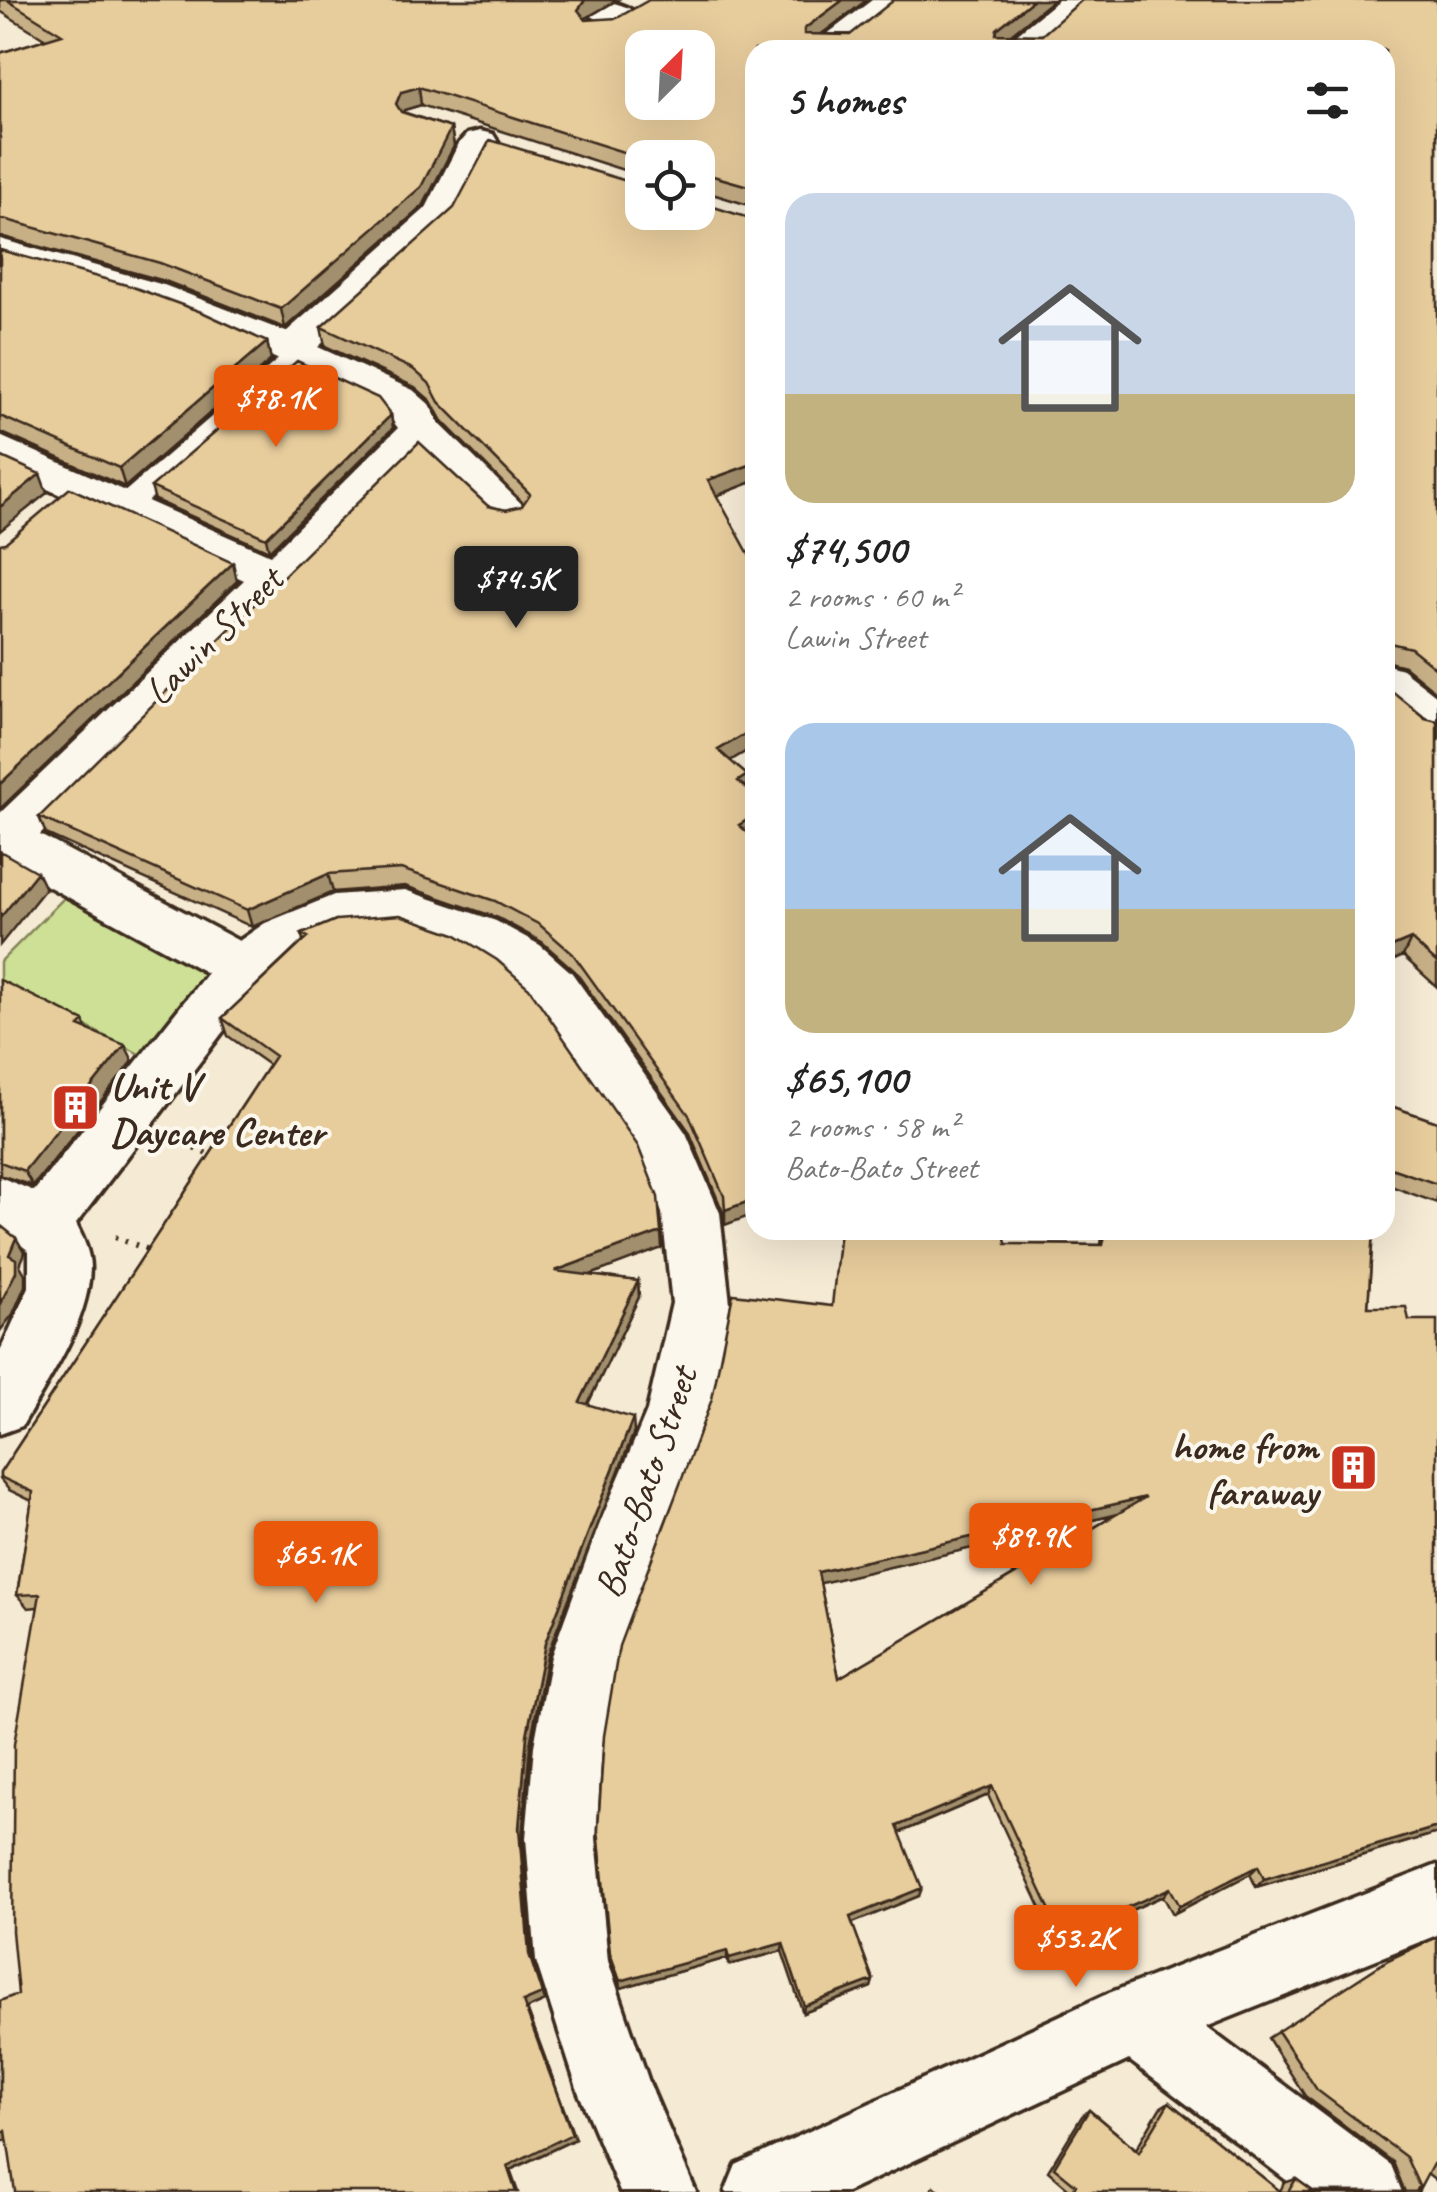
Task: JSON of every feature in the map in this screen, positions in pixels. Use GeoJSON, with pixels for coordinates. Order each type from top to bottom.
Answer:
{"type":"FeatureCollection","features":[{"type":"Feature","properties":{"kind":"street"},"geometry":{"type":"LineString","coordinates":[[838,40],[894,0]]}},
{"type":"Feature","properties":{"kind":"street"},"geometry":{"type":"LineString","coordinates":[[1028,40],[1079,0]]}},
{"type":"Feature","properties":{"kind":"street"},"geometry":{"type":"LineString","coordinates":[[296,352],[440,216],[454,198],[460,166],[482,142]]}},
{"type":"Feature","properties":{"kind":"street"},"geometry":{"type":"LineString","coordinates":[[0,251],[178,302],[398,400],[414,413],[420,429],[507,511]]}},
{"type":"Feature","properties":{"kind":"street","name":"Lawin Street"},"geometry":{"type":"LineString","coordinates":[[2,838],[398,457],[420,429]]}},
{"type":"Feature","properties":{"kind":"street"},"geometry":{"type":"LineString","coordinates":[[0,450],[65,497],[124,507],[273,575]]}},
{"type":"Feature","properties":{"kind":"street"},"geometry":{"type":"LineString","coordinates":[[2,838],[242,968]]}},
{"type":"Feature","properties":{"kind":"street","name":"Bato-Bato Street"},"geometry":{"type":"LineString","coordinates":[[20,1213],[124,1117],[242,968],[283,937],[334,915],[405,910],[478,935],[521,960],[552,988],[666,1150],[691,1213],[700,1303],[696,1330],[678,1411],[631,1525],[584,1656],[568,1746],[562,1838],[572,1961],[615,2091],[658,2192]]}},
{"type":"Feature","properties":{"kind":"street"},"geometry":{"type":"LineString","coordinates":[[0,1406],[44,1330],[58,1287],[59,1250],[20,1213]]}},
{"type":"Feature","properties":{"kind":"street"},"geometry":{"type":"LineString","coordinates":[[763,2192],[1136,2019],[1437,1900]]}},
{"type":"Feature","properties":{"kind":"street"},"geometry":{"type":"LineString","coordinates":[[1136,2019],[1364,2192]]}},
{"type":"Feature","properties":{"kind":"lane"},"geometry":{"type":"LineString","coordinates":[[124,507],[296,352]]}},
{"type":"Feature","properties":{"kind":"path"},"geometry":{"type":"LineString","coordinates":[[124,1117],[226,1162]]}},
{"type":"Feature","properties":{"kind":"path"},"geometry":{"type":"LineString","coordinates":[[20,1213],[79,1223],[164,1256]]}},
{"type":"Feature","properties":{"kind":"green space"},"geometry":{"type":"Polygon","coordinates":[[[77,885],[240,965],[153,1061],[0,982],[0,962],[77,885]]]}},
{"type":"Feature","properties":{"kind":"building"},"geometry":{"type":"Polygon","coordinates":[[[7,0],[585,0],[578,10],[586,20],[617,18],[649,0],[843,0],[804,29],[804,34],[850,35],[894,0],[1033,0],[997,29],[996,34],[1042,35],[1082,0],[1437,0],[1437,669],[1411,648],[1395,644],[1395,40],[745,40],[745,185],[715,177],[715,140],[625,140],[625,153],[419,87],[401,92],[396,104],[401,112],[451,128],[421,187],[281,309],[160,263],[0,218],[0,53],[62,34],[7,0]]]}},
{"type":"Feature","properties":{"kind":"building"},"geometry":{"type":"Polygon","coordinates":[[[490,140],[625,180],[625,230],[715,230],[715,207],[745,217],[745,467],[708,480],[745,547],[745,734],[718,750],[745,773],[738,781],[745,787],[745,821],[739,825],[745,830],[745,1203],[725,1210],[724,1196],[689,1115],[573,954],[540,925],[495,901],[401,869],[328,874],[247,910],[39,817],[419,442],[488,506],[506,510],[522,506],[530,494],[439,402],[429,383],[413,369],[321,327],[454,208],[490,140]]]}},
{"type":"Feature","properties":{"kind":"building"},"geometry":{"type":"Polygon","coordinates":[[[0,250],[130,286],[204,313],[267,342],[119,468],[0,416],[0,250]]]}},
{"type":"Feature","properties":{"kind":"building"},"geometry":{"type":"Polygon","coordinates":[[[297,361],[378,398],[391,415],[266,538],[151,487],[297,361]]]}},
{"type":"Feature","properties":{"kind":"building"},"geometry":{"type":"Polygon","coordinates":[[[0,456],[40,474],[0,507],[0,456]]]}},
{"type":"Feature","properties":{"kind":"building"},"geometry":{"type":"Polygon","coordinates":[[[70,488],[233,563],[0,784],[0,544],[70,488]]]}},
{"type":"Feature","properties":{"kind":"building"},"geometry":{"type":"Polygon","coordinates":[[[1395,694],[1425,718],[1437,721],[1437,963],[1411,939],[1395,946],[1395,694]]]}},
{"type":"Feature","properties":{"kind":"building"},"geometry":{"type":"Polygon","coordinates":[[[0,851],[37,872],[0,918],[0,851]]]}},
{"type":"Feature","properties":{"kind":"building"},"geometry":{"type":"Polygon","coordinates":[[[400,915],[455,934],[497,960],[529,988],[638,1146],[658,1197],[661,1232],[555,1271],[638,1281],[580,1402],[633,1418],[545,1643],[527,1735],[519,1828],[529,1954],[542,1994],[523,2002],[572,2134],[507,2166],[516,2192],[15,2192],[6,2131],[0,2133],[0,2001],[18,1994],[12,1931],[14,1744],[40,1594],[17,1595],[33,1492],[0,1477],[0,1473],[275,1056],[222,1018],[308,937],[302,934],[336,920],[400,915]]]}},
{"type":"Feature","properties":{"kind":"building"},"geometry":{"type":"Polygon","coordinates":[[[0,980],[84,1021],[79,1026],[125,1045],[24,1171],[0,1162],[0,980]]]}},
{"type":"Feature","properties":{"kind":"building"},"geometry":{"type":"Polygon","coordinates":[[[1395,1107],[1437,1122],[1437,1184],[1395,1169],[1395,1107]]]}},
{"type":"Feature","properties":{"kind":"building"},"geometry":{"type":"Polygon","coordinates":[[[0,1225],[16,1238],[9,1255],[16,1259],[16,1272],[0,1304],[0,1225]]]}},
{"type":"Feature","properties":{"kind":"building"},"geometry":{"type":"Polygon","coordinates":[[[839,1240],[1005,1240],[1006,1244],[1103,1245],[1104,1240],[1372,1240],[1368,1307],[1406,1307],[1409,1320],[1437,1320],[1437,1827],[1264,1879],[1258,1866],[1180,1906],[1170,1888],[1062,1936],[992,1786],[897,1826],[922,1888],[850,1917],[873,1980],[804,2006],[783,1943],[729,1958],[727,1951],[620,1981],[610,1953],[598,1829],[604,1736],[619,1646],[712,1399],[733,1294],[832,1306],[839,1240]],[[1146,1497],[818,1572],[839,1678],[1146,1497]]]}},
{"type":"Feature","properties":{"kind":"building"},"geometry":{"type":"Polygon","coordinates":[[[1437,1937],[1437,2167],[1433,2164],[1416,2192],[1419,2186],[1406,2157],[1317,2090],[1278,2031],[1388,1960],[1437,1937]]]}},
{"type":"Feature","properties":{"kind":"building"},"geometry":{"type":"Polygon","coordinates":[[[1169,2102],[1281,2192],[1072,2192],[1076,2185],[1054,2167],[1089,2110],[1139,2152],[1169,2102]]]}},
{"type":"Feature","properties":{"kind":"building"},"geometry":{"type":"Polygon","coordinates":[[[1296,2179],[1314,2192],[1288,2192],[1296,2179]]]}},
{"type":"Feature","properties":{"kind":"place","name":"Unit V Daycare Center"},"geometry":{"type":"Point","coordinates":[75,1108]}},
{"type":"Feature","properties":{"kind":"place","name":"home from faraway"},"geometry":{"type":"Point","coordinates":[1353,1468]}}]}
